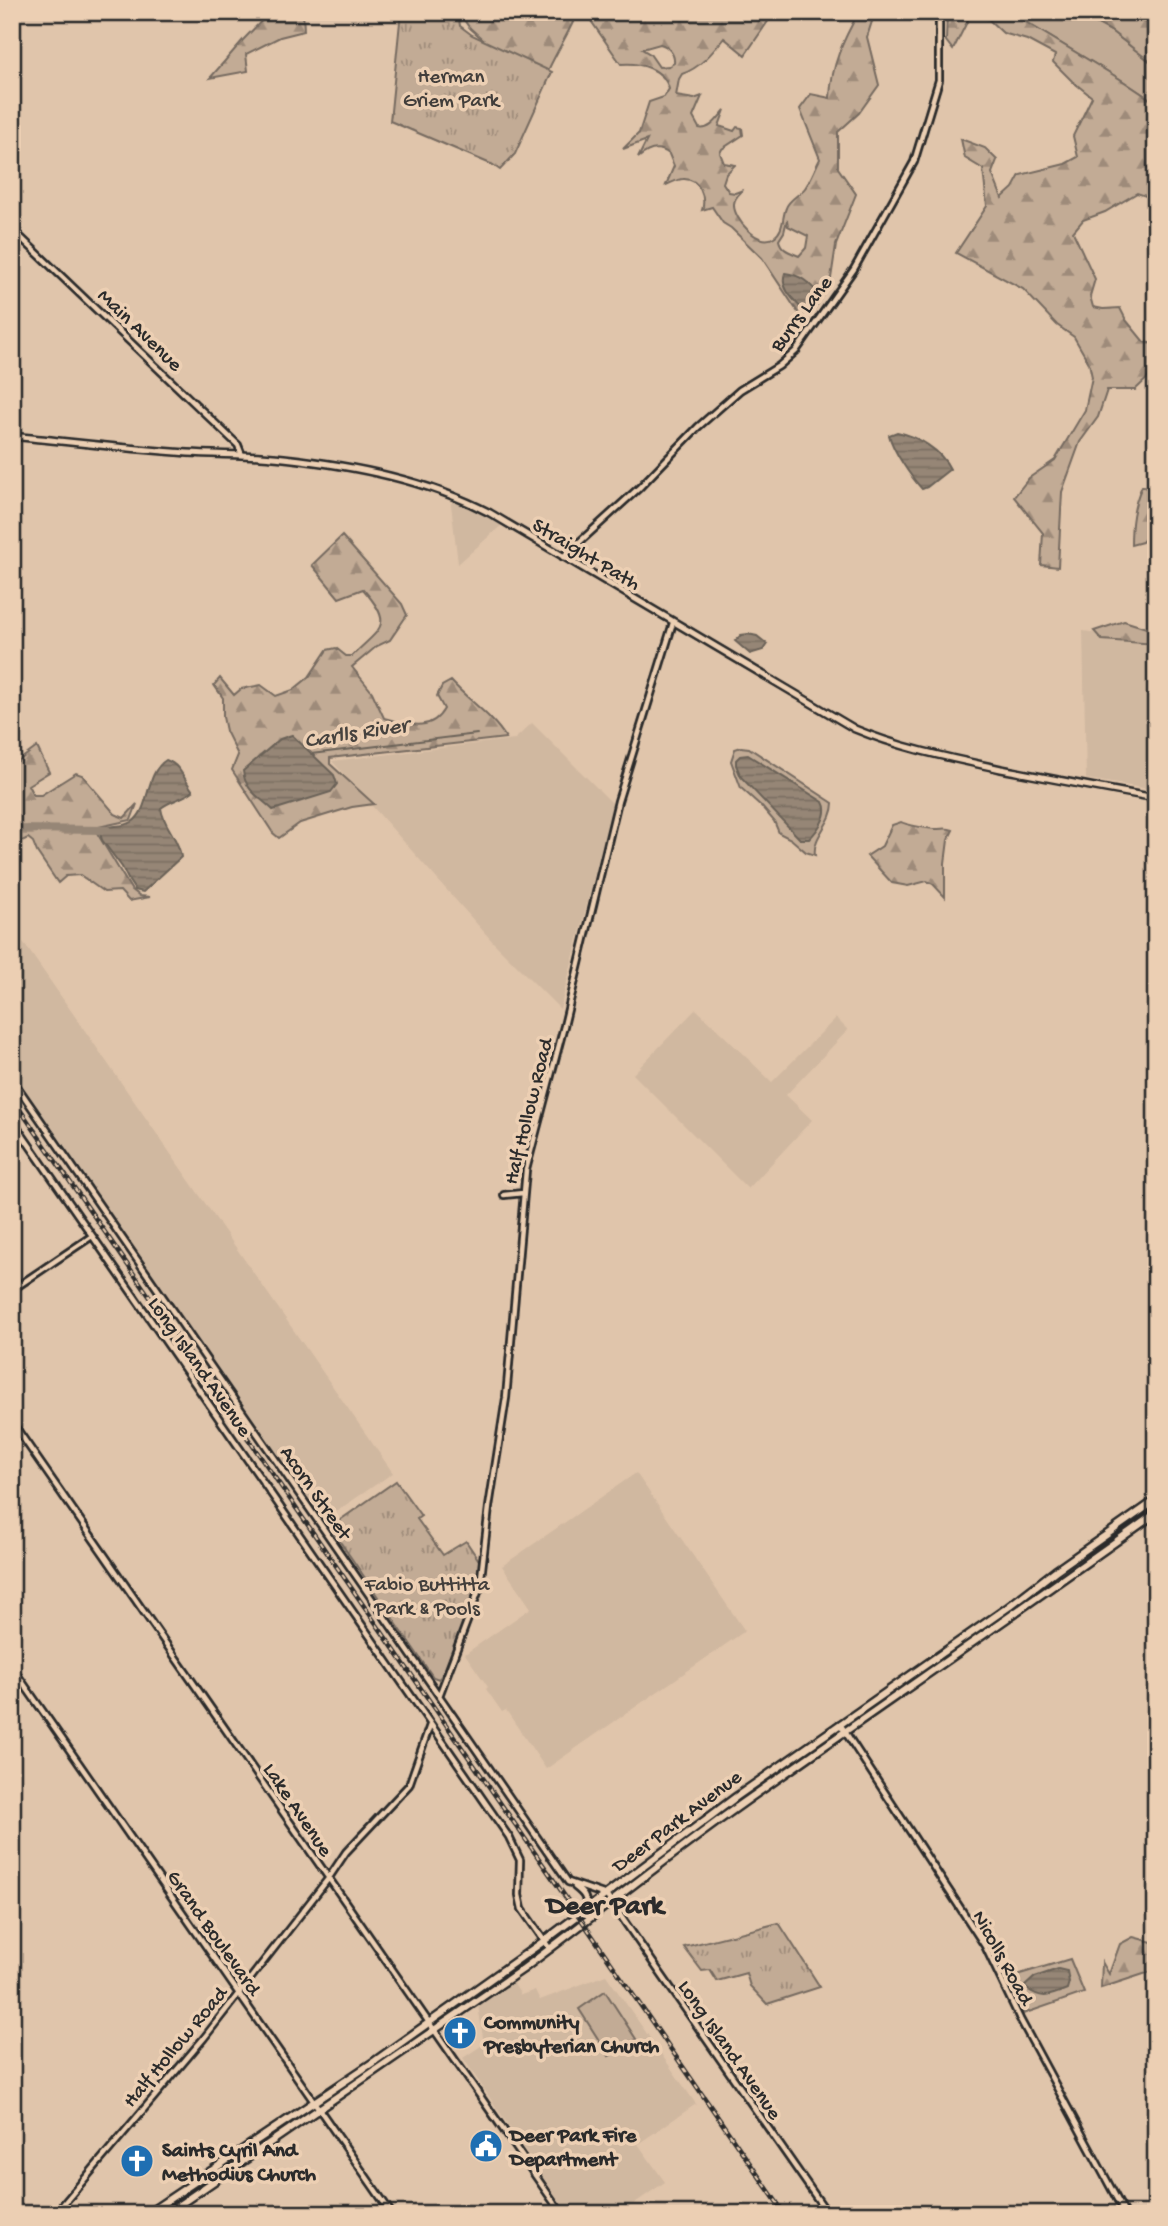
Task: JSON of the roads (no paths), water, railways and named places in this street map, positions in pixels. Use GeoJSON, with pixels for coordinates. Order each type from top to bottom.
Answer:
{"type":"FeatureCollection","features":[{"type":"Feature","properties":{"kind":"main road","name":"Straight Path"},"geometry":{"type":"LineString","coordinates":[[12,436],[187,453],[282,458],[372,471],[413,482],[487,512],[855,729],[934,755],[1156,798]]}},
{"type":"Feature","properties":{"kind":"main road","name":"Deer Park Avenue"},"geometry":{"type":"LineString","coordinates":[[147,2214],[429,2023],[585,1911],[708,1817],[1156,1500]]}},
{"type":"Feature","properties":{"kind":"main road","name":"Deer Park Avenue"},"geometry":{"type":"LineString","coordinates":[[166,2214],[550,1949],[700,1834],[1156,1513]]}},
{"type":"Feature","properties":{"kind":"main road"},"geometry":{"type":"LineString","coordinates":[[700,1834],[708,1817]]}},
{"type":"Feature","properties":{"kind":"street","name":"Burrs Lane"},"geometry":{"type":"LineString","coordinates":[[563,557],[639,488],[698,426],[740,390],[779,366],[796,351],[854,269],[914,162],[939,80],[939,12]]}},
{"type":"Feature","properties":{"kind":"street","name":"Main Avenue"},"geometry":{"type":"LineString","coordinates":[[12,229],[238,445],[242,456]]}},
{"type":"Feature","properties":{"kind":"street","name":"Half Hollow Road"},"geometry":{"type":"LineString","coordinates":[[439,1696],[480,1587],[506,1398],[526,1170],[564,1027],[618,802],[673,623]]}},
{"type":"Feature","properties":{"kind":"street","name":"Acorn Street"},"geometry":{"type":"LineString","coordinates":[[12,1079],[568,1882],[584,1896],[587,1903],[585,1911]]}},
{"type":"Feature","properties":{"kind":"street","name":"Long Island Avenue"},"geometry":{"type":"LineString","coordinates":[[12,1120],[509,1837],[520,1860],[519,1895],[522,1909],[550,1949]]}},
{"type":"Feature","properties":{"kind":"street"},"geometry":{"type":"LineString","coordinates":[[504,1195],[523,1194]]}},
{"type":"Feature","properties":{"kind":"street"},"geometry":{"type":"LineString","coordinates":[[12,1290],[92,1236]]}},
{"type":"Feature","properties":{"kind":"street","name":"Lake Avenue"},"geometry":{"type":"LineString","coordinates":[[12,1422],[562,2214]]}},
{"type":"Feature","properties":{"kind":"street","name":"Grand Boulevard"},"geometry":{"type":"LineString","coordinates":[[12,1667],[392,2214]]}},
{"type":"Feature","properties":{"kind":"street","name":"Nicolls Road"},"geometry":{"type":"LineString","coordinates":[[840,1724],[985,1947],[1020,2019],[1125,2214]]}},
{"type":"Feature","properties":{"kind":"street","name":"Half Hollow Road"},"geometry":{"type":"LineString","coordinates":[[55,2214],[204,2038],[346,1852],[409,1785],[430,1725]]}},
{"type":"Feature","properties":{"kind":"street"},"geometry":{"type":"LineString","coordinates":[[568,1882],[606,1895],[611,1902]]}},
{"type":"Feature","properties":{"kind":"street","name":"Long Island Avenue"},"geometry":{"type":"LineString","coordinates":[[611,1902],[828,2214]]}},
{"type":"Feature","properties":{"kind":"waterway","name":"Carlls River"},"geometry":{"type":"LineString","coordinates":[[311,754],[477,734]]}},
{"type":"Feature","properties":{"kind":"waterway","name":"Carlls River"},"geometry":{"type":"LineString","coordinates":[[12,829],[107,830]]}},
{"type":"Feature","properties":{"kind":"railway"},"geometry":{"type":"LineString","coordinates":[[12,1098],[785,2214]]}},
{"type":"Feature","properties":{"kind":"place","name":"Community Presbyterian Church"},"geometry":{"type":"Point","coordinates":[460,2033]}},
{"type":"Feature","properties":{"kind":"place","name":"Deer Park Fire Department"},"geometry":{"type":"Point","coordinates":[486,2146]}},
{"type":"Feature","properties":{"kind":"place","name":"Saints Cyril And Methodius Church"},"geometry":{"type":"Point","coordinates":[137,2161]}},
{"type":"Feature","properties":{"kind":"district","name":"Deer Park"},"geometry":{"type":"Point","coordinates":[605,1903]}},
{"type":"Feature","properties":{"kind":"park label","name":"Herman Griem Park"},"geometry":{"type":"Point","coordinates":[451,87]}},
{"type":"Feature","properties":{"kind":"park label","name":"Fabio Buttitta Park & Pools"},"geometry":{"type":"Point","coordinates":[427,1595]}}]}
